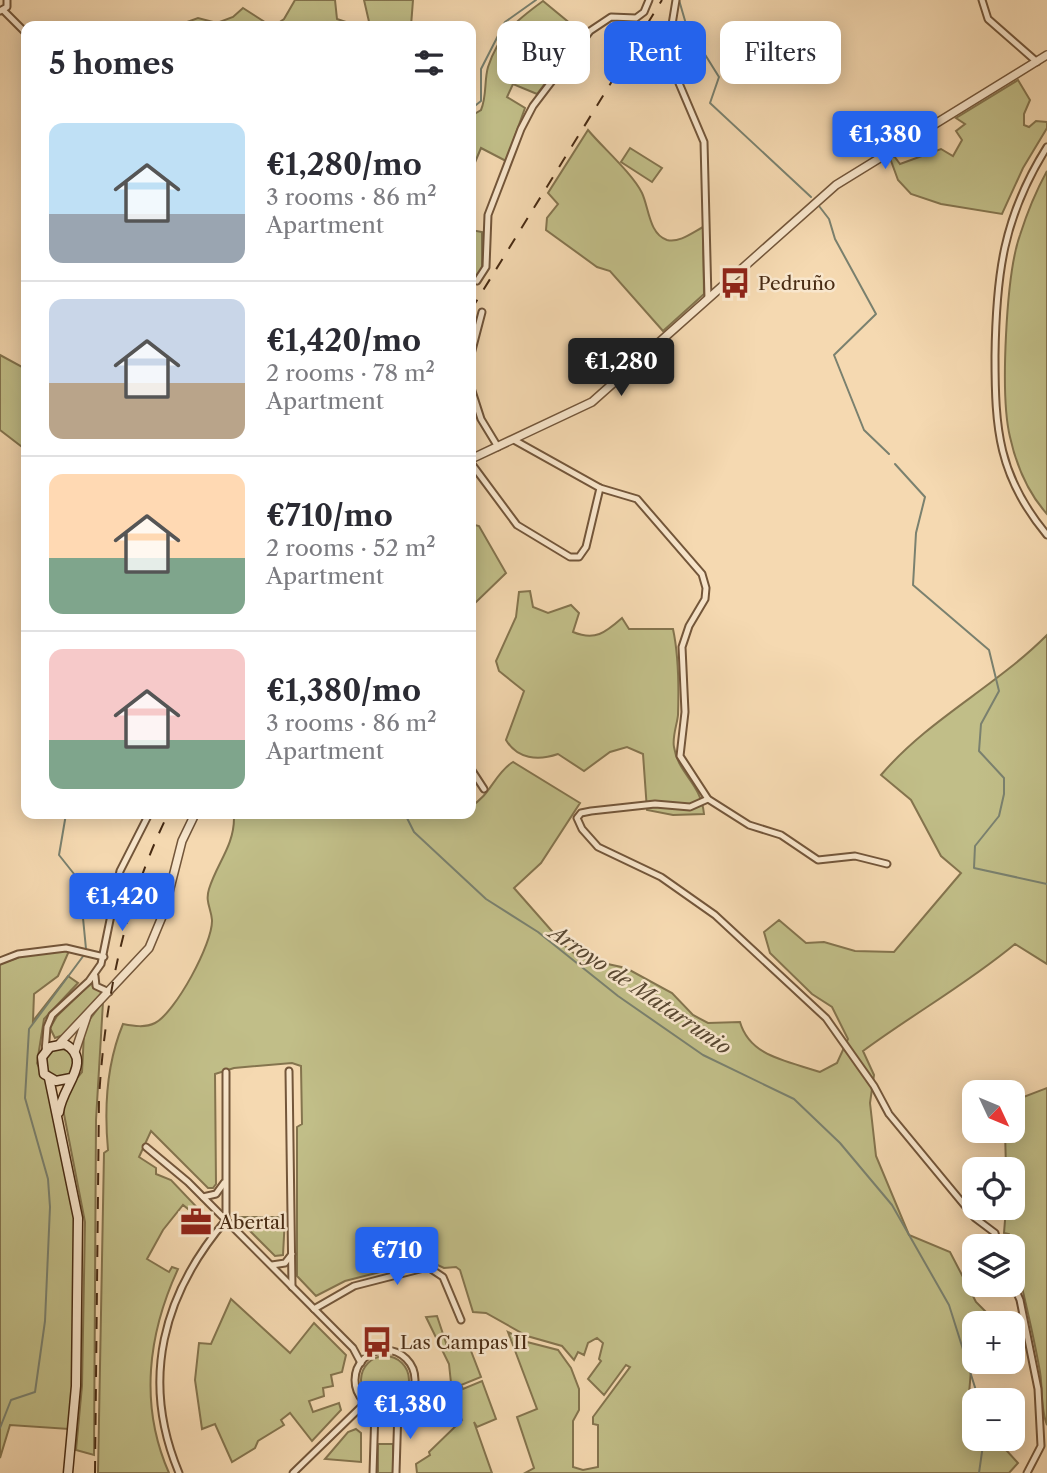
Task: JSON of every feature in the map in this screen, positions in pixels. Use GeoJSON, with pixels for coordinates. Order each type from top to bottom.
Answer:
{"type":"FeatureCollection","features":[{"type":"Feature","properties":{"kind":"main road"},"geometry":{"type":"LineString","coordinates":[[58,1122],[62,1092],[78,1066],[75,1052],[58,1043],[45,1052],[41,1063],[49,1078],[58,1122],[78,1218],[76,1374],[68,1473]]}},
{"type":"Feature","properties":{"kind":"main road"},"geometry":{"type":"LineString","coordinates":[[49,1078],[56,1081],[71,1078]]}},
{"type":"Feature","properties":{"kind":"street"},"geometry":{"type":"LineString","coordinates":[[7,0],[2,11],[21,28]]}},
{"type":"Feature","properties":{"kind":"street"},"geometry":{"type":"LineString","coordinates":[[477,281],[486,267],[488,215],[521,129],[533,106],[590,31],[611,18],[636,18],[644,12],[649,0]]}},
{"type":"Feature","properties":{"kind":"street"},"geometry":{"type":"LineString","coordinates":[[676,0],[667,54],[704,142],[708,299]]}},
{"type":"Feature","properties":{"kind":"street"},"geometry":{"type":"LineString","coordinates":[[982,0],[988,19],[1038,62]]}},
{"type":"Feature","properties":{"kind":"street"},"geometry":{"type":"LineString","coordinates":[[476,458],[592,402],[836,185],[1047,58]]}},
{"type":"Feature","properties":{"kind":"street"},"geometry":{"type":"LineString","coordinates":[[1047,148],[1021,195],[1002,251],[996,296],[995,361],[996,423],[1003,456],[1018,495],[1047,535]]}},
{"type":"Feature","properties":{"kind":"street"},"geometry":{"type":"LineString","coordinates":[[476,335],[482,312]]}},
{"type":"Feature","properties":{"kind":"street"},"geometry":{"type":"LineString","coordinates":[[476,404],[481,419],[498,447]]}},
{"type":"Feature","properties":{"kind":"street"},"geometry":{"type":"LineString","coordinates":[[514,440],[600,488],[637,499],[702,574],[706,588],[705,599],[689,626],[682,647],[685,712],[680,756],[708,799],[749,825],[781,835],[818,860],[855,856],[887,864]]}},
{"type":"Feature","properties":{"kind":"street"},"geometry":{"type":"LineString","coordinates":[[476,468],[517,525],[570,556],[579,557],[586,547],[600,488]]}},
{"type":"Feature","properties":{"kind":"street"},"geometry":{"type":"LineString","coordinates":[[476,777],[484,789]]}},
{"type":"Feature","properties":{"kind":"street"},"geometry":{"type":"LineString","coordinates":[[708,799],[690,807],[655,804],[591,811],[581,813],[578,818],[582,829],[598,847],[661,877],[715,915],[826,1018],[874,1086],[889,1114],[975,1219],[995,1234]]}},
{"type":"Feature","properties":{"kind":"street"},"geometry":{"type":"LineString","coordinates":[[45,1052],[47,1027],[52,1015],[95,974],[104,957],[120,871],[146,819]]}},
{"type":"Feature","properties":{"kind":"street"},"geometry":{"type":"LineString","coordinates":[[47,1027],[58,1043],[143,955],[158,931],[182,841],[193,819]]}},
{"type":"Feature","properties":{"kind":"street"},"geometry":{"type":"LineString","coordinates":[[0,961],[18,954],[66,948],[104,957]]}},
{"type":"Feature","properties":{"kind":"street"},"geometry":{"type":"LineString","coordinates":[[95,974],[96,986],[109,992]]}},
{"type":"Feature","properties":{"kind":"street"},"geometry":{"type":"LineString","coordinates":[[75,1052],[80,1031],[89,1012]]}},
{"type":"Feature","properties":{"kind":"street"},"geometry":{"type":"LineString","coordinates":[[289,1071],[292,1287]]}},
{"type":"Feature","properties":{"kind":"street"},"geometry":{"type":"LineString","coordinates":[[179,1473],[167,1437],[161,1405],[163,1343],[171,1310],[188,1271],[226,1220],[226,1072]]}},
{"type":"Feature","properties":{"kind":"street"},"geometry":{"type":"LineString","coordinates":[[146,1147],[167,1162],[353,1348],[367,1356]]}},
{"type":"Feature","properties":{"kind":"street"},"geometry":{"type":"LineString","coordinates":[[203,1197],[216,1194],[226,1180]]}},
{"type":"Feature","properties":{"kind":"street"},"geometry":{"type":"LineString","coordinates":[[271,1265],[285,1262],[292,1254]]}},
{"type":"Feature","properties":{"kind":"street"},"geometry":{"type":"LineString","coordinates":[[314,1309],[346,1289],[428,1267],[443,1278],[461,1320]]}},
{"type":"Feature","properties":{"kind":"street"},"geometry":{"type":"LineString","coordinates":[[1019,1297],[1038,1389],[1041,1446],[1027,1473]]}},
{"type":"Feature","properties":{"kind":"street"},"geometry":{"type":"LineString","coordinates":[[353,1348],[361,1363]]}},
{"type":"Feature","properties":{"kind":"street"},"geometry":{"type":"LineString","coordinates":[[388,1351],[409,1362],[415,1385],[410,1397],[398,1408],[375,1409],[365,1403],[355,1381],[361,1363],[367,1356],[388,1351]]}},
{"type":"Feature","properties":{"kind":"street"},"geometry":{"type":"LineString","coordinates":[[293,1473],[365,1403]]}},
{"type":"Feature","properties":{"kind":"street"},"geometry":{"type":"LineString","coordinates":[[396,1473],[398,1408]]}},
{"type":"Feature","properties":{"kind":"street"},"geometry":{"type":"LineString","coordinates":[[373,1473],[375,1409]]}},
{"type":"Feature","properties":{"kind":"shaded area"},"geometry":{"type":"Polygon","coordinates":[[[295,0],[335,0],[337,19],[343,21],[281,21],[295,0]]]}},
{"type":"Feature","properties":{"kind":"shaded area"},"geometry":{"type":"Polygon","coordinates":[[[364,0],[413,0],[411,21],[369,21],[364,0]]]}},
{"type":"Feature","properties":{"kind":"shaded area"},"geometry":{"type":"Polygon","coordinates":[[[543,1],[567,21],[519,21],[543,1]]]}},
{"type":"Feature","properties":{"kind":"shaded area"},"geometry":{"type":"Polygon","coordinates":[[[243,8],[263,21],[222,21],[233,17],[243,8]]]}},
{"type":"Feature","properties":{"kind":"shaded area"},"geometry":{"type":"Polygon","coordinates":[[[497,47],[497,84],[513,84],[507,97],[525,108],[506,161],[481,148],[476,160],[476,113],[481,110],[492,55],[497,47]]]}},
{"type":"Feature","properties":{"kind":"shaded area"},"geometry":{"type":"Polygon","coordinates":[[[1018,80],[1030,100],[1024,114],[1024,125],[1029,127],[1036,121],[1047,122],[1047,128],[1023,168],[1002,214],[941,204],[911,194],[898,180],[890,158],[894,156],[900,164],[941,149],[953,156],[962,140],[956,131],[965,124],[956,118],[1018,80]]]}},
{"type":"Feature","properties":{"kind":"shaded area"},"geometry":{"type":"Polygon","coordinates":[[[513,84],[545,84],[537,94],[513,84]]]}},
{"type":"Feature","properties":{"kind":"shaded area"},"geometry":{"type":"Polygon","coordinates":[[[588,130],[637,185],[650,220],[661,237],[676,240],[703,227],[704,294],[663,331],[610,271],[597,267],[546,230],[547,218],[558,204],[548,193],[588,130]]]}},
{"type":"Feature","properties":{"kind":"shaded area"},"geometry":{"type":"Polygon","coordinates":[[[630,148],[662,168],[652,182],[621,162],[630,148]]]}},
{"type":"Feature","properties":{"kind":"shaded area"},"geometry":{"type":"Polygon","coordinates":[[[1047,171],[1047,514],[1019,468],[1010,437],[1005,365],[1008,305],[1015,253],[1029,210],[1047,171]]]}},
{"type":"Feature","properties":{"kind":"shaded area"},"geometry":{"type":"Polygon","coordinates":[[[476,231],[482,232],[482,269],[476,279],[476,231]]]}},
{"type":"Feature","properties":{"kind":"shaded area"},"geometry":{"type":"Polygon","coordinates":[[[0,355],[21,366],[21,446],[0,430],[0,355]]]}},
{"type":"Feature","properties":{"kind":"shaded area"},"geometry":{"type":"Polygon","coordinates":[[[476,525],[479,526],[506,573],[476,602],[476,525]]]}},
{"type":"Feature","properties":{"kind":"shaded area"},"geometry":{"type":"Polygon","coordinates":[[[530,591],[533,607],[548,613],[571,605],[579,613],[573,632],[581,635],[599,634],[622,618],[629,629],[673,629],[678,682],[674,747],[680,765],[699,794],[704,814],[673,815],[647,810],[643,754],[627,747],[610,752],[584,771],[558,754],[536,758],[522,755],[506,740],[524,691],[499,671],[496,661],[516,617],[519,592],[530,591]]]}},
{"type":"Feature","properties":{"kind":"shaded area"},"geometry":{"type":"Polygon","coordinates":[[[1047,635],[1047,964],[1015,944],[863,1051],[874,1075],[870,1103],[876,1156],[909,1235],[950,1252],[962,1275],[962,1297],[973,1297],[985,1311],[962,1311],[962,1374],[971,1374],[970,1388],[962,1388],[962,1451],[1007,1451],[1018,1463],[1009,1473],[525,1473],[534,1468],[517,1417],[537,1409],[508,1332],[527,1342],[558,1350],[571,1368],[579,1389],[579,1410],[573,1421],[573,1467],[583,1470],[598,1467],[598,1425],[593,1424],[593,1417],[630,1367],[626,1365],[604,1395],[588,1379],[601,1361],[599,1359],[603,1343],[597,1338],[588,1343],[584,1355],[578,1352],[574,1360],[562,1346],[527,1336],[486,1313],[473,1312],[460,1270],[456,1267],[444,1268],[427,1260],[345,1281],[316,1296],[297,1276],[297,1127],[302,1124],[301,1066],[292,1063],[234,1068],[215,1074],[216,1184],[213,1188],[208,1188],[151,1131],[139,1157],[156,1168],[156,1174],[171,1180],[210,1221],[203,1231],[199,1227],[203,1221],[183,1205],[163,1230],[147,1259],[169,1272],[172,1267],[178,1269],[160,1319],[151,1370],[154,1422],[169,1473],[98,1473],[104,1153],[108,1150],[106,1118],[113,1055],[123,1024],[147,1026],[163,1017],[182,992],[200,960],[211,931],[209,889],[228,846],[234,819],[476,819],[476,803],[513,762],[580,803],[541,863],[514,888],[565,946],[580,958],[626,968],[672,993],[693,1015],[708,1023],[740,1022],[745,1034],[761,1050],[783,1061],[820,1072],[837,1063],[848,1039],[832,1007],[812,994],[770,953],[764,932],[779,920],[806,943],[824,942],[855,951],[894,952],[961,873],[941,856],[911,800],[881,775],[920,737],[1006,671],[1047,635]]]}},
{"type":"Feature","properties":{"kind":"shaded area"},"geometry":{"type":"Polygon","coordinates":[[[69,951],[58,976],[34,994],[33,1021],[68,976],[78,983],[44,1019],[37,1063],[49,1088],[74,1215],[73,1379],[69,1429],[10,1425],[0,1458],[0,964],[22,956],[69,951]]]}},
{"type":"Feature","properties":{"kind":"shaded area"},"geometry":{"type":"Polygon","coordinates":[[[91,983],[102,993],[66,1034],[55,1038],[50,1028],[57,1016],[91,983]]]}},
{"type":"Feature","properties":{"kind":"shaded area"},"geometry":{"type":"Polygon","coordinates":[[[103,1002],[96,1120],[94,1455],[76,1450],[82,1386],[85,1222],[63,1109],[71,1085],[82,1072],[84,1033],[90,1019],[103,1002]]]}},
{"type":"Feature","properties":{"kind":"shaded area"},"geometry":{"type":"Polygon","coordinates":[[[60,1049],[70,1053],[74,1063],[70,1073],[60,1077],[50,1073],[46,1063],[50,1053],[60,1049]]]}},
{"type":"Feature","properties":{"kind":"shaded area"},"geometry":{"type":"Polygon","coordinates":[[[1047,1088],[1047,1425],[1042,1406],[1040,1372],[1024,1297],[1025,1234],[1004,1233],[1005,1220],[1025,1220],[1025,1157],[1006,1157],[1005,1143],[1026,1143],[1026,1096],[1047,1088]]]}},
{"type":"Feature","properties":{"kind":"shaded area"},"geometry":{"type":"Polygon","coordinates":[[[236,1217],[285,1217],[283,1255],[275,1256],[236,1217]]]}},
{"type":"Feature","properties":{"kind":"shaded area"},"geometry":{"type":"Polygon","coordinates":[[[231,1299],[290,1353],[314,1323],[346,1355],[342,1372],[331,1375],[333,1386],[323,1388],[324,1396],[309,1401],[313,1412],[339,1403],[341,1410],[312,1441],[290,1413],[281,1420],[284,1425],[232,1462],[215,1424],[202,1429],[195,1380],[199,1343],[211,1344],[231,1299]]]}},
{"type":"Feature","properties":{"kind":"shaded area"},"geometry":{"type":"Polygon","coordinates":[[[437,1316],[447,1346],[466,1338],[481,1377],[461,1385],[463,1389],[482,1381],[496,1419],[477,1427],[474,1422],[492,1473],[417,1473],[416,1464],[430,1455],[429,1452],[462,1420],[453,1402],[449,1364],[426,1317],[437,1316]]]}},
{"type":"Feature","properties":{"kind":"shaded area"},"geometry":{"type":"Polygon","coordinates":[[[385,1356],[402,1363],[409,1380],[402,1397],[385,1404],[368,1397],[361,1380],[368,1363],[385,1356]]]}},
{"type":"Feature","properties":{"kind":"shaded area"},"geometry":{"type":"Polygon","coordinates":[[[356,1429],[361,1433],[361,1462],[325,1459],[348,1432],[356,1429]]]}},
{"type":"Feature","properties":{"kind":"shaded area"},"geometry":{"type":"Polygon","coordinates":[[[378,1444],[393,1444],[393,1473],[378,1473],[378,1444]]]}},
{"type":"Feature","properties":{"kind":"waterway"},"geometry":{"type":"LineString","coordinates":[[476,105],[481,101],[481,69],[505,22],[536,0]]}},
{"type":"Feature","properties":{"kind":"waterway"},"geometry":{"type":"LineString","coordinates":[[679,0],[686,24],[719,77],[710,103],[811,197]]}},
{"type":"Feature","properties":{"kind":"waterway"},"geometry":{"type":"LineString","coordinates":[[819,206],[829,219],[835,239],[876,314],[834,355],[864,430],[889,454]]}},
{"type":"Feature","properties":{"kind":"waterway"},"geometry":{"type":"LineString","coordinates":[[895,464],[925,497],[916,533],[913,585],[989,650],[999,691],[981,724],[979,751],[1004,778],[1004,794],[999,816],[975,846],[974,868],[1047,884]]}},
{"type":"Feature","properties":{"kind":"waterway"},"geometry":{"type":"LineString","coordinates":[[65,819],[59,855],[82,884],[89,904],[83,918],[86,949]]}},
{"type":"Feature","properties":{"kind":"waterway","name":"Arroyo de Matarrunio"},"geometry":{"type":"LineString","coordinates":[[408,819],[414,832],[486,899],[538,932],[618,996],[703,1055],[794,1099],[840,1143],[892,1205],[949,1305],[975,1388]]}},
{"type":"Feature","properties":{"kind":"waterway"},"geometry":{"type":"LineString","coordinates":[[0,1428],[11,1400],[35,1392],[45,1321],[50,1207],[48,1179],[25,1098],[29,1029],[84,955]]}},
{"type":"Feature","properties":{"kind":"waterway","name":"Arroyo de Matarrunio"},"geometry":{"type":"LineString","coordinates":[[979,1473],[982,1451]]}},
{"type":"Feature","properties":{"kind":"railway"},"geometry":{"type":"LineString","coordinates":[[476,302],[662,0]]}},
{"type":"Feature","properties":{"kind":"railway"},"geometry":{"type":"LineString","coordinates":[[95,1473],[99,1098],[102,1061],[112,988],[128,917],[166,819]]}},
{"type":"Feature","properties":{"kind":"place","name":"Pedruño"},"geometry":{"type":"Point","coordinates":[735,283]}},
{"type":"Feature","properties":{"kind":"place","name":"Abertal"},"geometry":{"type":"Point","coordinates":[196,1222]}},
{"type":"Feature","properties":{"kind":"place","name":"Las Campas II"},"geometry":{"type":"Point","coordinates":[377,1342]}}]}
